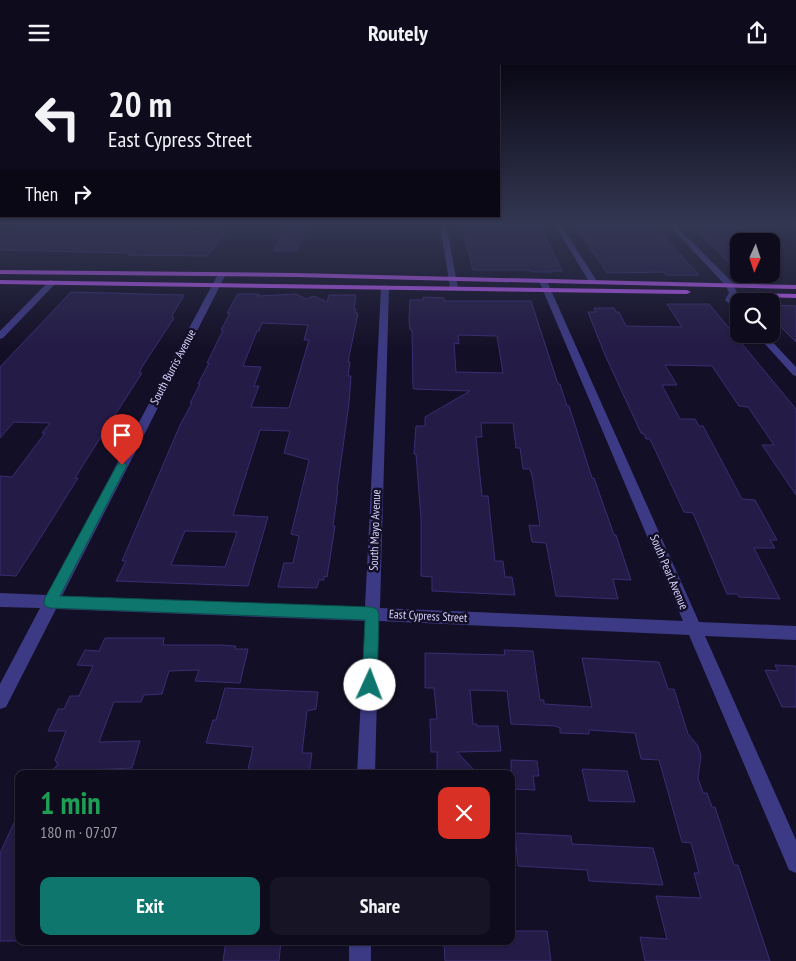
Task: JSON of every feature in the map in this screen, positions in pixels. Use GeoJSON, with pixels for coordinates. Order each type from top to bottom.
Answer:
{"type":"FeatureCollection","features":[{"type":"Feature","properties":{"kind":"main road"},"geometry":{"type":"LineString","coordinates":[[0,272],[219,279],[385,287],[454,288],[545,285],[593,281],[796,287]]}},
{"type":"Feature","properties":{"kind":"main road"},"geometry":{"type":"LineString","coordinates":[[0,282],[219,279],[452,279],[733,293]]}},
{"type":"Feature","properties":{"kind":"main road"},"geometry":{"type":"LineString","coordinates":[[780,295],[796,296]]}},
{"type":"Feature","properties":{"kind":"street"},"geometry":{"type":"LineString","coordinates":[[450,266],[454,288]]}},
{"type":"Feature","properties":{"kind":"street"},"geometry":{"type":"LineString","coordinates":[[583,266],[593,281]]}},
{"type":"Feature","properties":{"kind":"street"},"geometry":{"type":"LineString","coordinates":[[711,266],[730,285],[733,293]]}},
{"type":"Feature","properties":{"kind":"street","name":"South Burris Avenue"},"geometry":{"type":"LineString","coordinates":[[0,701],[219,279]]}},
{"type":"Feature","properties":{"kind":"street"},"geometry":{"type":"LineString","coordinates":[[0,336],[53,282]]}},
{"type":"Feature","properties":{"kind":"street","name":"South Pearl Avenue"},"geometry":{"type":"LineString","coordinates":[[545,285],[796,863]]}},
{"type":"Feature","properties":{"kind":"street","name":"South Mayo Avenue"},"geometry":{"type":"LineString","coordinates":[[366,770],[385,287]]}},
{"type":"Feature","properties":{"kind":"street"},"geometry":{"type":"LineString","coordinates":[[768,343],[796,373]]}},
{"type":"Feature","properties":{"kind":"street","name":"East Cypress Street"},"geometry":{"type":"LineString","coordinates":[[0,599],[796,633]]}},
{"type":"Feature","properties":{"kind":"street"},"geometry":{"type":"LineString","coordinates":[[360,945],[360,961]]}},
{"type":"Feature","properties":{"kind":"building"},"geometry":{"type":"Polygon","coordinates":[[[472,266],[559,266],[562,271],[531,272],[530,270],[473,270],[472,266]]]}},
{"type":"Feature","properties":{"kind":"building"},"geometry":{"type":"Polygon","coordinates":[[[602,266],[691,266],[699,275],[666,275],[664,272],[607,273],[602,266]]]}},
{"type":"Feature","properties":{"kind":"building"},"geometry":{"type":"Polygon","coordinates":[[[71,292],[184,295],[172,316],[174,318],[139,373],[142,373],[75,478],[78,478],[16,576],[0,575],[0,476],[12,477],[45,433],[42,433],[50,423],[14,422],[0,438],[0,367],[71,292]]]}},
{"type":"Feature","properties":{"kind":"building"},"geometry":{"type":"Polygon","coordinates":[[[238,294],[259,294],[258,296],[296,294],[306,299],[314,296],[327,302],[329,295],[356,295],[354,309],[356,309],[355,313],[358,313],[348,362],[350,362],[348,376],[351,376],[349,403],[337,490],[333,526],[335,526],[327,577],[324,576],[324,580],[319,580],[317,588],[278,587],[284,563],[293,563],[299,536],[291,534],[309,460],[284,453],[290,431],[260,430],[233,515],[268,517],[248,586],[116,581],[126,561],[122,561],[230,313],[227,313],[238,294]],[[262,323],[243,366],[261,367],[254,386],[259,386],[251,407],[289,408],[309,340],[304,340],[308,325],[262,323]],[[185,531],[171,565],[225,567],[237,532],[185,531]]]}},
{"type":"Feature","properties":{"kind":"building"},"geometry":{"type":"Polygon","coordinates":[[[423,297],[444,298],[444,301],[531,301],[558,384],[560,384],[567,406],[569,406],[592,478],[594,478],[614,535],[616,535],[631,580],[613,579],[618,599],[556,596],[546,543],[532,542],[529,525],[540,526],[532,475],[530,469],[523,469],[520,448],[516,448],[513,423],[481,423],[482,437],[476,437],[482,496],[488,496],[495,561],[503,561],[505,577],[512,577],[515,595],[432,591],[432,577],[421,576],[421,518],[416,454],[414,454],[416,426],[425,426],[425,417],[470,391],[414,389],[412,330],[410,330],[409,320],[410,300],[423,300],[423,297]],[[458,335],[459,344],[454,343],[456,372],[503,373],[497,336],[458,335]]]}},
{"type":"Feature","properties":{"kind":"building"},"geometry":{"type":"Polygon","coordinates":[[[667,304],[709,304],[730,329],[730,343],[741,343],[796,409],[796,495],[762,445],[774,445],[748,407],[739,406],[712,366],[665,365],[677,385],[662,385],[680,419],[695,419],[699,426],[703,426],[742,499],[755,500],[777,540],[770,540],[775,548],[754,548],[780,599],[739,597],[737,594],[727,594],[693,513],[684,512],[650,439],[646,439],[644,434],[641,433],[605,355],[588,312],[596,312],[594,308],[614,308],[616,312],[619,312],[626,326],[682,327],[667,304]]]}},
{"type":"Feature","properties":{"kind":"building"},"geometry":{"type":"Polygon","coordinates":[[[780,305],[796,306],[796,342],[780,326],[780,305]]]}},
{"type":"Feature","properties":{"kind":"building"},"geometry":{"type":"Polygon","coordinates":[[[105,638],[164,638],[163,645],[220,645],[236,646],[235,649],[248,649],[240,683],[195,681],[199,670],[169,671],[162,694],[144,695],[141,702],[114,702],[99,742],[140,741],[132,768],[52,770],[58,765],[55,760],[66,731],[48,731],[58,709],[64,709],[70,696],[79,696],[93,666],[77,665],[85,650],[99,651],[105,638]]]}},
{"type":"Feature","properties":{"kind":"building"},"geometry":{"type":"Polygon","coordinates":[[[504,650],[533,651],[540,700],[544,700],[544,704],[592,707],[582,658],[659,662],[668,689],[674,689],[688,734],[698,746],[701,756],[698,778],[703,793],[707,793],[712,807],[715,807],[734,865],[738,865],[770,961],[645,961],[640,937],[667,939],[656,896],[701,898],[694,873],[699,873],[691,843],[682,842],[659,760],[641,759],[635,733],[589,730],[589,734],[560,733],[560,728],[555,726],[511,724],[507,691],[470,690],[473,724],[477,724],[477,726],[498,726],[501,751],[457,752],[474,770],[437,770],[437,752],[431,752],[430,719],[437,719],[434,688],[425,688],[425,653],[505,655],[504,650]]]}},
{"type":"Feature","properties":{"kind":"building"},"geometry":{"type":"Polygon","coordinates":[[[775,665],[796,666],[796,707],[782,707],[765,670],[778,671],[775,665]]]}},
{"type":"Feature","properties":{"kind":"building"},"geometry":{"type":"Polygon","coordinates":[[[225,688],[318,692],[316,709],[307,711],[302,753],[312,753],[310,770],[248,770],[253,747],[206,743],[213,720],[216,720],[225,688]]]}},
{"type":"Feature","properties":{"kind":"building"},"geometry":{"type":"Polygon","coordinates":[[[511,760],[537,761],[539,776],[533,776],[535,790],[515,789],[515,770],[511,770],[511,760]]]}},
{"type":"Feature","properties":{"kind":"building"},"geometry":{"type":"Polygon","coordinates":[[[582,769],[627,771],[635,802],[589,801],[582,769]]]}},
{"type":"Feature","properties":{"kind":"building"},"geometry":{"type":"Polygon","coordinates":[[[15,821],[15,941],[0,941],[0,853],[15,821]]]}},
{"type":"Feature","properties":{"kind":"building"},"geometry":{"type":"Polygon","coordinates":[[[515,833],[571,836],[572,844],[653,848],[663,885],[589,881],[587,870],[518,866],[515,833]]]}},
{"type":"Feature","properties":{"kind":"building"},"geometry":{"type":"Polygon","coordinates":[[[515,931],[547,931],[551,961],[445,961],[444,945],[515,945],[515,931]]]}},
{"type":"Feature","properties":{"kind":"building"},"geometry":{"type":"Polygon","coordinates":[[[225,945],[281,945],[279,961],[223,961],[225,945]]]}},
{"type":"Feature","properties":{"kind":"route"},"geometry":{"type":"LineString","coordinates":[[122,465],[50,602],[372,614],[370,685]]}}]}
